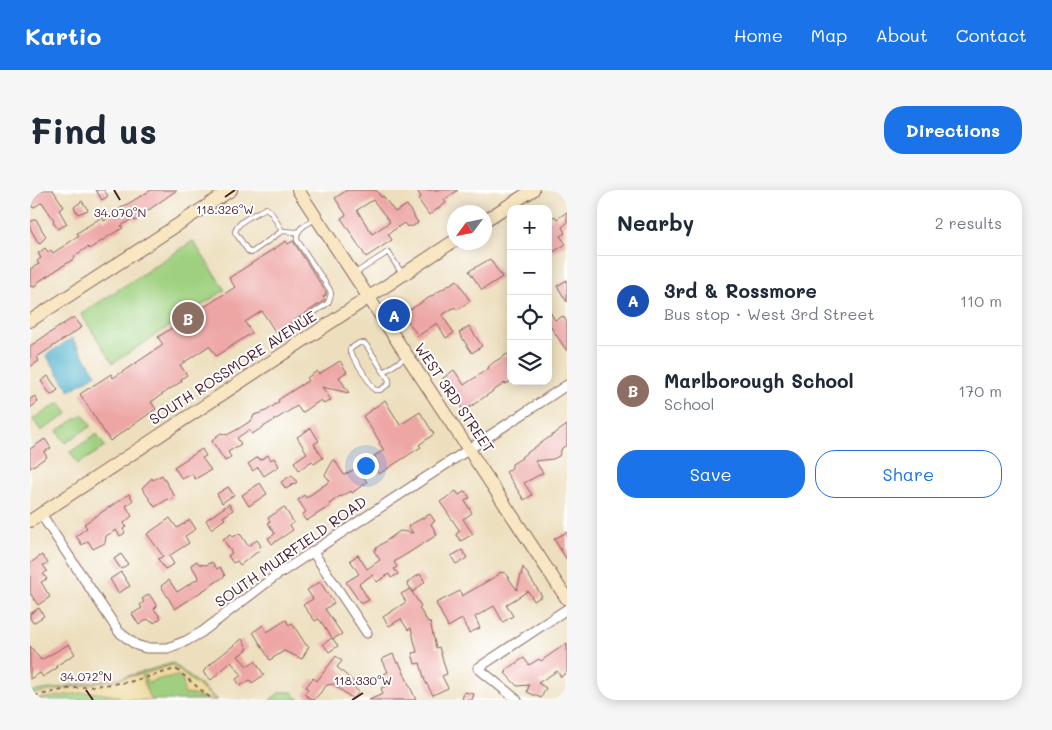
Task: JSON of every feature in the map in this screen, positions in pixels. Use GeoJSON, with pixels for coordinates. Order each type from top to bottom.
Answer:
{"type":"FeatureCollection","features":[{"type":"Feature","properties":{"kind":"main road"},"geometry":{"type":"LineString","coordinates":[[30,322],[231,190]]}},
{"type":"Feature","properties":{"kind":"main road","name":"WEST 3RD STREET"},"geometry":{"type":"LineString","coordinates":[[298,190],[567,599]]}},
{"type":"Feature","properties":{"kind":"main road"},"geometry":{"type":"LineString","coordinates":[[492,217],[533,190]]}},
{"type":"Feature","properties":{"kind":"main road","name":"SOUTH ROSSMORE AVENUE"},"geometry":{"type":"LineString","coordinates":[[35,518],[447,246]]}},
{"type":"Feature","properties":{"kind":"street","name":"SOUTH MUIRFIELD ROAD"},"geometry":{"type":"LineString","coordinates":[[35,518],[119,632],[136,645],[168,648],[194,637],[248,595],[567,385]]}},
{"type":"Feature","properties":{"kind":"street"},"geometry":{"type":"LineString","coordinates":[[312,552],[366,633]]}},
{"type":"Feature","properties":{"kind":"street"},"geometry":{"type":"LineString","coordinates":[[517,700],[478,668],[567,609]]}},
{"type":"Feature","properties":{"kind":"lane"},"geometry":{"type":"LineString","coordinates":[[282,231],[271,212],[266,208],[236,227],[235,232],[251,253],[282,231],[297,232]]}},
{"type":"Feature","properties":{"kind":"lane"},"geometry":{"type":"LineString","coordinates":[[288,338],[290,329],[328,303],[331,294],[297,240],[297,232],[316,218]]}},
{"type":"Feature","properties":{"kind":"lane"},"geometry":{"type":"LineString","coordinates":[[353,275],[388,252],[403,275]]}},
{"type":"Feature","properties":{"kind":"lane"},"geometry":{"type":"LineString","coordinates":[[359,343],[364,343],[384,372],[390,384],[380,390],[375,390],[352,356],[350,349],[359,343]]}},
{"type":"Feature","properties":{"kind":"lane"},"geometry":{"type":"LineString","coordinates":[[384,372],[408,357]]}},
{"type":"Feature","properties":{"kind":"path"},"geometry":{"type":"LineString","coordinates":[[35,696],[67,689],[129,682],[176,669],[213,700]]}},
{"type":"Feature","properties":{"kind":"green space"},"geometry":{"type":"Polygon","coordinates":[[[193,241],[225,290],[113,363],[81,314],[193,241]]]}},
{"type":"Feature","properties":{"kind":"green space"},"geometry":{"type":"Polygon","coordinates":[[[60,402],[68,414],[41,431],[33,419],[60,402]]]}},
{"type":"Feature","properties":{"kind":"green space"},"geometry":{"type":"Polygon","coordinates":[[[83,414],[91,426],[65,443],[57,431],[83,414]]]}},
{"type":"Feature","properties":{"kind":"green space"},"geometry":{"type":"Polygon","coordinates":[[[97,434],[105,447],[78,464],[70,452],[97,434]]]}},
{"type":"Feature","properties":{"kind":"green space"},"geometry":{"type":"Polygon","coordinates":[[[173,663],[218,700],[30,700],[30,692],[121,678],[173,663]]]}},
{"type":"Feature","properties":{"kind":"green space"},"geometry":{"type":"Polygon","coordinates":[[[280,692],[292,692],[300,700],[270,700],[280,692]]]}},
{"type":"Feature","properties":{"kind":"sand"},"geometry":{"type":"Polygon","coordinates":[[[172,665],[216,700],[184,694],[183,681],[179,676],[163,678],[148,683],[144,674],[172,665]]]}},
{"type":"Feature","properties":{"kind":"sand"},"geometry":{"type":"Polygon","coordinates":[[[142,674],[148,695],[154,700],[123,700],[119,696],[88,692],[30,700],[30,695],[142,674]]]}},
{"type":"Feature","properties":{"kind":"water"},"geometry":{"type":"Polygon","coordinates":[[[72,338],[96,374],[70,391],[46,355],[72,338]]]}},
{"type":"Feature","properties":{"kind":"building"},"geometry":{"type":"Polygon","coordinates":[[[30,190],[53,190],[64,207],[59,210],[67,224],[58,229],[42,202],[33,208],[30,203],[30,190]]]}},
{"type":"Feature","properties":{"kind":"building"},"geometry":{"type":"Polygon","coordinates":[[[96,190],[104,190],[108,196],[102,200],[96,190]]]}},
{"type":"Feature","properties":{"kind":"building"},"geometry":{"type":"Polygon","coordinates":[[[151,190],[177,190],[135,221],[133,218],[121,226],[123,228],[74,256],[75,258],[38,282],[35,287],[30,286],[30,269],[39,264],[37,261],[41,258],[38,253],[45,248],[48,252],[51,250],[53,253],[79,236],[77,233],[102,217],[104,221],[119,209],[151,190]]]}},
{"type":"Feature","properties":{"kind":"building"},"geometry":{"type":"Polygon","coordinates":[[[347,190],[376,190],[395,212],[407,205],[418,223],[407,227],[404,223],[388,234],[392,240],[366,257],[341,218],[346,215],[335,198],[347,190]],[[373,200],[357,210],[372,234],[390,222],[373,200]]]}},
{"type":"Feature","properties":{"kind":"building"},"geometry":{"type":"Polygon","coordinates":[[[417,190],[458,190],[444,200],[446,203],[429,215],[418,199],[421,197],[417,190]]]}},
{"type":"Feature","properties":{"kind":"building"},"geometry":{"type":"Polygon","coordinates":[[[82,201],[88,210],[78,214],[74,207],[82,201]]]}},
{"type":"Feature","properties":{"kind":"building"},"geometry":{"type":"Polygon","coordinates":[[[567,212],[567,223],[562,227],[565,233],[560,236],[566,244],[553,252],[552,218],[555,216],[557,219],[567,212]]]}},
{"type":"Feature","properties":{"kind":"building"},"geometry":{"type":"Polygon","coordinates":[[[36,219],[46,237],[39,244],[30,228],[30,222],[36,219]]]}},
{"type":"Feature","properties":{"kind":"building"},"geometry":{"type":"Polygon","coordinates":[[[286,241],[288,244],[293,241],[326,292],[326,295],[323,297],[325,300],[276,333],[262,311],[245,322],[252,333],[216,356],[209,346],[180,365],[187,375],[181,379],[182,381],[151,402],[156,409],[110,441],[80,394],[111,374],[113,378],[163,345],[158,337],[235,287],[229,278],[286,241]]]}},
{"type":"Feature","properties":{"kind":"building"},"geometry":{"type":"Polygon","coordinates":[[[490,259],[502,277],[482,290],[469,271],[490,259]]]}},
{"type":"Feature","properties":{"kind":"building"},"geometry":{"type":"Polygon","coordinates":[[[457,280],[470,301],[457,310],[455,307],[442,315],[454,333],[446,338],[437,323],[418,336],[403,314],[457,280]]]}},
{"type":"Feature","properties":{"kind":"building"},"geometry":{"type":"Polygon","coordinates":[[[567,280],[567,302],[557,286],[567,280]]]}},
{"type":"Feature","properties":{"kind":"building"},"geometry":{"type":"Polygon","coordinates":[[[552,315],[555,320],[563,316],[567,322],[567,351],[552,329],[552,315]]]}},
{"type":"Feature","properties":{"kind":"building"},"geometry":{"type":"Polygon","coordinates":[[[74,317],[82,327],[37,357],[39,361],[30,367],[30,346],[74,317]]]}},
{"type":"Feature","properties":{"kind":"building"},"geometry":{"type":"Polygon","coordinates":[[[469,326],[482,346],[472,353],[459,333],[469,326]]]}},
{"type":"Feature","properties":{"kind":"building"},"geometry":{"type":"Polygon","coordinates":[[[507,354],[507,383],[464,411],[443,378],[454,370],[464,385],[489,368],[494,362],[507,354]]]}},
{"type":"Feature","properties":{"kind":"building"},"geometry":{"type":"Polygon","coordinates":[[[340,361],[347,372],[339,377],[349,393],[322,387],[331,400],[324,404],[321,400],[302,413],[297,406],[252,434],[249,430],[237,438],[241,444],[228,452],[231,457],[225,461],[212,441],[218,435],[221,433],[227,435],[238,429],[252,420],[254,415],[266,411],[279,402],[278,400],[309,380],[307,378],[317,371],[319,374],[340,361]]]}},
{"type":"Feature","properties":{"kind":"building"},"geometry":{"type":"Polygon","coordinates":[[[48,376],[58,390],[51,395],[41,381],[48,376]]]}},
{"type":"Feature","properties":{"kind":"building"},"geometry":{"type":"Polygon","coordinates":[[[35,396],[38,402],[30,408],[30,399],[35,396]]]}},
{"type":"Feature","properties":{"kind":"building"},"geometry":{"type":"Polygon","coordinates":[[[385,400],[400,425],[420,412],[434,434],[419,445],[421,447],[379,474],[374,467],[379,464],[374,456],[384,450],[363,416],[385,400]]]}},
{"type":"Feature","properties":{"kind":"building"},"geometry":{"type":"Polygon","coordinates":[[[567,425],[567,445],[562,448],[559,456],[553,459],[535,461],[543,473],[524,483],[532,495],[524,500],[506,472],[521,457],[567,425]]]}},
{"type":"Feature","properties":{"kind":"building"},"geometry":{"type":"Polygon","coordinates":[[[311,428],[319,441],[314,444],[323,458],[314,464],[312,461],[299,470],[294,462],[307,453],[297,437],[311,428]]]}},
{"type":"Feature","properties":{"kind":"building"},"geometry":{"type":"Polygon","coordinates":[[[45,439],[51,448],[44,452],[47,457],[30,468],[30,449],[45,439]]]}},
{"type":"Feature","properties":{"kind":"building"},"geometry":{"type":"Polygon","coordinates":[[[202,449],[206,456],[202,458],[211,470],[195,479],[192,474],[182,479],[174,467],[202,449]]]}},
{"type":"Feature","properties":{"kind":"building"},"geometry":{"type":"Polygon","coordinates":[[[268,455],[271,460],[274,458],[279,466],[264,476],[258,467],[253,471],[248,464],[258,457],[260,460],[268,455]]]}},
{"type":"Feature","properties":{"kind":"building"},"geometry":{"type":"Polygon","coordinates":[[[334,459],[344,475],[357,468],[367,482],[352,493],[351,491],[340,496],[329,504],[330,506],[306,521],[302,515],[306,512],[298,500],[304,495],[306,498],[330,481],[325,475],[334,459]]]}},
{"type":"Feature","properties":{"kind":"building"},"geometry":{"type":"Polygon","coordinates":[[[162,475],[175,497],[155,507],[142,488],[152,478],[153,480],[162,475]]]}},
{"type":"Feature","properties":{"kind":"building"},"geometry":{"type":"Polygon","coordinates":[[[292,475],[297,482],[286,489],[281,482],[292,475]]]}},
{"type":"Feature","properties":{"kind":"building"},"geometry":{"type":"Polygon","coordinates":[[[260,483],[267,494],[249,506],[242,495],[260,483]]]}},
{"type":"Feature","properties":{"kind":"building"},"geometry":{"type":"Polygon","coordinates":[[[228,487],[234,495],[222,503],[217,494],[228,487]]]}},
{"type":"Feature","properties":{"kind":"building"},"geometry":{"type":"Polygon","coordinates":[[[456,491],[459,495],[465,491],[470,498],[465,501],[472,513],[463,519],[473,534],[461,541],[456,534],[460,531],[440,502],[456,491]]]}},
{"type":"Feature","properties":{"kind":"building"},"geometry":{"type":"Polygon","coordinates":[[[129,494],[133,500],[126,506],[132,516],[124,523],[126,527],[123,529],[125,533],[120,536],[116,530],[106,536],[105,543],[93,549],[88,541],[82,545],[76,536],[87,528],[84,524],[129,494]]]}},
{"type":"Feature","properties":{"kind":"building"},"geometry":{"type":"Polygon","coordinates":[[[229,504],[233,510],[223,517],[225,519],[211,529],[206,520],[229,504]]]}},
{"type":"Feature","properties":{"kind":"building"},"geometry":{"type":"Polygon","coordinates":[[[284,507],[294,523],[290,525],[293,530],[272,544],[268,538],[275,534],[268,523],[270,522],[268,518],[284,507]]]}},
{"type":"Feature","properties":{"kind":"building"},"geometry":{"type":"Polygon","coordinates":[[[430,514],[435,521],[431,524],[437,535],[394,562],[397,567],[394,569],[398,574],[391,578],[389,574],[377,582],[372,575],[359,584],[369,600],[361,604],[346,582],[359,574],[350,560],[358,555],[367,569],[380,560],[374,551],[376,548],[400,531],[413,533],[408,526],[430,514]]]}},
{"type":"Feature","properties":{"kind":"building"},"geometry":{"type":"Polygon","coordinates":[[[170,518],[177,528],[190,520],[196,529],[185,536],[189,543],[169,556],[174,564],[165,569],[158,559],[163,556],[147,534],[170,518]]]}},
{"type":"Feature","properties":{"kind":"building"},"geometry":{"type":"Polygon","coordinates":[[[567,532],[567,560],[554,539],[567,532]]]}},
{"type":"Feature","properties":{"kind":"building"},"geometry":{"type":"Polygon","coordinates":[[[231,534],[233,537],[238,534],[241,535],[248,546],[257,540],[261,546],[258,548],[260,550],[240,565],[237,561],[233,563],[228,556],[232,553],[223,539],[231,534]]]}},
{"type":"Feature","properties":{"kind":"building"},"geometry":{"type":"Polygon","coordinates":[[[462,550],[467,558],[456,564],[451,556],[462,550]]]}},
{"type":"Feature","properties":{"kind":"building"},"geometry":{"type":"Polygon","coordinates":[[[121,554],[128,564],[121,569],[114,559],[121,554]]]}},
{"type":"Feature","properties":{"kind":"building"},"geometry":{"type":"Polygon","coordinates":[[[42,555],[48,563],[43,565],[47,571],[43,574],[47,579],[41,582],[50,597],[38,605],[30,593],[30,563],[42,555]]]}},
{"type":"Feature","properties":{"kind":"building"},"geometry":{"type":"Polygon","coordinates":[[[197,561],[199,564],[206,565],[212,562],[217,569],[220,567],[225,576],[175,609],[161,586],[169,580],[177,592],[199,578],[191,565],[197,561]]]}},
{"type":"Feature","properties":{"kind":"building"},"geometry":{"type":"Polygon","coordinates":[[[523,567],[542,596],[534,601],[528,591],[506,605],[513,616],[503,622],[494,606],[475,617],[480,628],[469,633],[462,619],[448,627],[436,603],[460,591],[462,596],[500,572],[505,573],[517,590],[523,567]]]}},
{"type":"Feature","properties":{"kind":"building"},"geometry":{"type":"Polygon","coordinates":[[[121,572],[130,586],[118,593],[110,579],[121,572]]]}},
{"type":"Feature","properties":{"kind":"building"},"geometry":{"type":"Polygon","coordinates":[[[420,574],[425,582],[413,592],[407,583],[420,574]]]}},
{"type":"Feature","properties":{"kind":"building"},"geometry":{"type":"Polygon","coordinates":[[[320,582],[334,603],[325,609],[342,634],[333,639],[319,619],[315,621],[303,605],[313,599],[307,590],[320,582]]]}},
{"type":"Feature","properties":{"kind":"building"},"geometry":{"type":"Polygon","coordinates":[[[410,589],[421,606],[419,608],[428,622],[430,622],[436,648],[439,647],[447,674],[442,676],[448,688],[433,695],[425,681],[420,663],[415,664],[412,653],[417,652],[411,628],[408,630],[401,619],[389,626],[383,617],[406,602],[401,594],[410,589]]]}},
{"type":"Feature","properties":{"kind":"building"},"geometry":{"type":"Polygon","coordinates":[[[149,594],[157,606],[154,609],[161,618],[154,623],[148,619],[139,625],[132,614],[142,608],[140,605],[144,602],[142,599],[149,594]]]}},
{"type":"Feature","properties":{"kind":"building"},"geometry":{"type":"Polygon","coordinates":[[[39,608],[44,616],[33,623],[30,614],[39,608]]]}},
{"type":"Feature","properties":{"kind":"building"},"geometry":{"type":"Polygon","coordinates":[[[286,620],[289,625],[292,623],[306,645],[309,646],[302,659],[284,651],[270,660],[253,632],[263,625],[267,632],[286,620]]]}},
{"type":"Feature","properties":{"kind":"building"},"geometry":{"type":"Polygon","coordinates":[[[332,638],[338,646],[329,652],[323,644],[332,638]]]}},
{"type":"Feature","properties":{"kind":"building"},"geometry":{"type":"Polygon","coordinates":[[[242,639],[248,649],[238,656],[247,666],[255,661],[264,675],[252,683],[250,680],[240,686],[236,679],[242,675],[231,662],[211,680],[203,672],[242,639]]]}},
{"type":"Feature","properties":{"kind":"building"},"geometry":{"type":"Polygon","coordinates":[[[567,643],[567,672],[561,677],[557,671],[538,683],[546,688],[541,698],[527,692],[529,685],[517,686],[505,673],[507,672],[505,670],[524,658],[529,665],[539,659],[541,661],[567,643]]]}},
{"type":"Feature","properties":{"kind":"building"},"geometry":{"type":"Polygon","coordinates":[[[69,644],[75,654],[43,677],[40,673],[30,679],[30,646],[41,660],[69,644]]]}},
{"type":"Feature","properties":{"kind":"building"},"geometry":{"type":"Polygon","coordinates":[[[393,654],[397,663],[399,662],[416,700],[369,700],[383,694],[381,688],[389,685],[384,674],[388,672],[382,659],[393,654]]]}},
{"type":"Feature","properties":{"kind":"building"},"geometry":{"type":"Polygon","coordinates":[[[336,656],[342,661],[337,667],[354,682],[352,685],[359,692],[353,699],[333,684],[327,685],[312,700],[304,694],[308,689],[306,687],[313,678],[317,681],[336,656]]]}},
{"type":"Feature","properties":{"kind":"building"},"geometry":{"type":"Polygon","coordinates":[[[464,692],[474,694],[472,700],[462,700],[464,692]]]}},
{"type":"Feature","properties":{"kind":"place","name":"3rd & Rossmore"},"geometry":{"type":"Point","coordinates":[394,315]}},
{"type":"Feature","properties":{"kind":"place","name":"Marlborough School"},"geometry":{"type":"Point","coordinates":[188,318]}}]}
